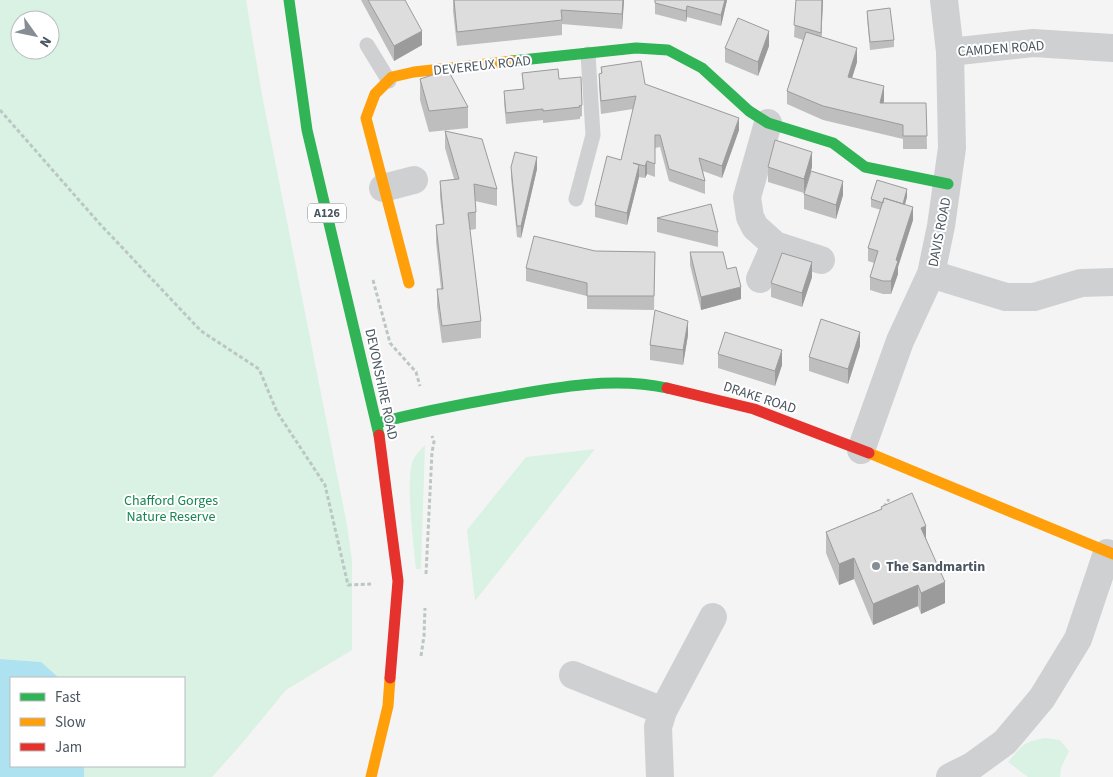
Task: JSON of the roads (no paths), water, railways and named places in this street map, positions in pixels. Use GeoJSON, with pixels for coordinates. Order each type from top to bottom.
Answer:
{"type":"FeatureCollection","features":[{"type":"Feature","properties":{"kind":"street","name":"DEVONSHIRE ROAD"},"geometry":{"type":"LineString","coordinates":[[289,0],[307,130],[377,423],[398,580],[388,706],[371,777]]}},
{"type":"Feature","properties":{"kind":"street","name":"DAVIS ROAD"},"geometry":{"type":"LineString","coordinates":[[860,450],[900,341],[931,274],[941,226],[952,148],[950,52],[944,0]]}},
{"type":"Feature","properties":{"kind":"street","name":"CAMDEN ROAD"},"geometry":{"type":"LineString","coordinates":[[950,52],[1033,43],[1113,48]]}},
{"type":"Feature","properties":{"kind":"street","name":"DEVEREUX ROAD"},"geometry":{"type":"LineString","coordinates":[[409,283],[366,118],[375,94],[392,77],[414,72],[636,48],[668,50],[702,68],[749,111],[768,123],[833,143],[865,167],[948,184]]}},
{"type":"Feature","properties":{"kind":"street"},"geometry":{"type":"LineString","coordinates":[[768,123],[747,197],[750,217],[754,227],[775,245],[821,260]]}},
{"type":"Feature","properties":{"kind":"street"},"geometry":{"type":"LineString","coordinates":[[383,188],[414,180]]}},
{"type":"Feature","properties":{"kind":"street"},"geometry":{"type":"LineString","coordinates":[[760,279],[775,245]]}},
{"type":"Feature","properties":{"kind":"street"},"geometry":{"type":"LineString","coordinates":[[931,274],[1006,297],[1034,298],[1081,283],[1113,282]]}},
{"type":"Feature","properties":{"kind":"street","name":"DRAKE ROAD"},"geometry":{"type":"LineString","coordinates":[[377,423],[426,411],[537,391],[590,384],[649,384],[702,395],[754,409],[860,450],[1110,553]]}},
{"type":"Feature","properties":{"kind":"street"},"geometry":{"type":"LineString","coordinates":[[950,777],[972,766],[1005,742],[1042,698],[1078,639],[1110,553]]}},
{"type":"Feature","properties":{"kind":"street"},"geometry":{"type":"LineString","coordinates":[[660,777],[658,727],[663,711],[713,618]]}},
{"type":"Feature","properties":{"kind":"street"},"geometry":{"type":"LineString","coordinates":[[573,675],[663,711]]}},
{"type":"Feature","properties":{"kind":"lane"},"geometry":{"type":"LineString","coordinates":[[367,45],[389,81]]}},
{"type":"Feature","properties":{"kind":"lane"},"geometry":{"type":"LineString","coordinates":[[576,199],[593,135],[588,54]]}},
{"type":"Feature","properties":{"kind":"water"},"geometry":{"type":"Polygon","coordinates":[[[0,659],[41,662],[58,677],[10,677],[10,767],[84,767],[84,777],[0,777],[0,659]]]}},
{"type":"Feature","properties":{"kind":"place","name":"The Sandmartin"},"geometry":{"type":"Point","coordinates":[876,566]}},
{"type":"Feature","properties":{"kind":"park label","name":"Chafford Gorges Nature Reserve"},"geometry":{"type":"Point","coordinates":[171,508]}}]}
